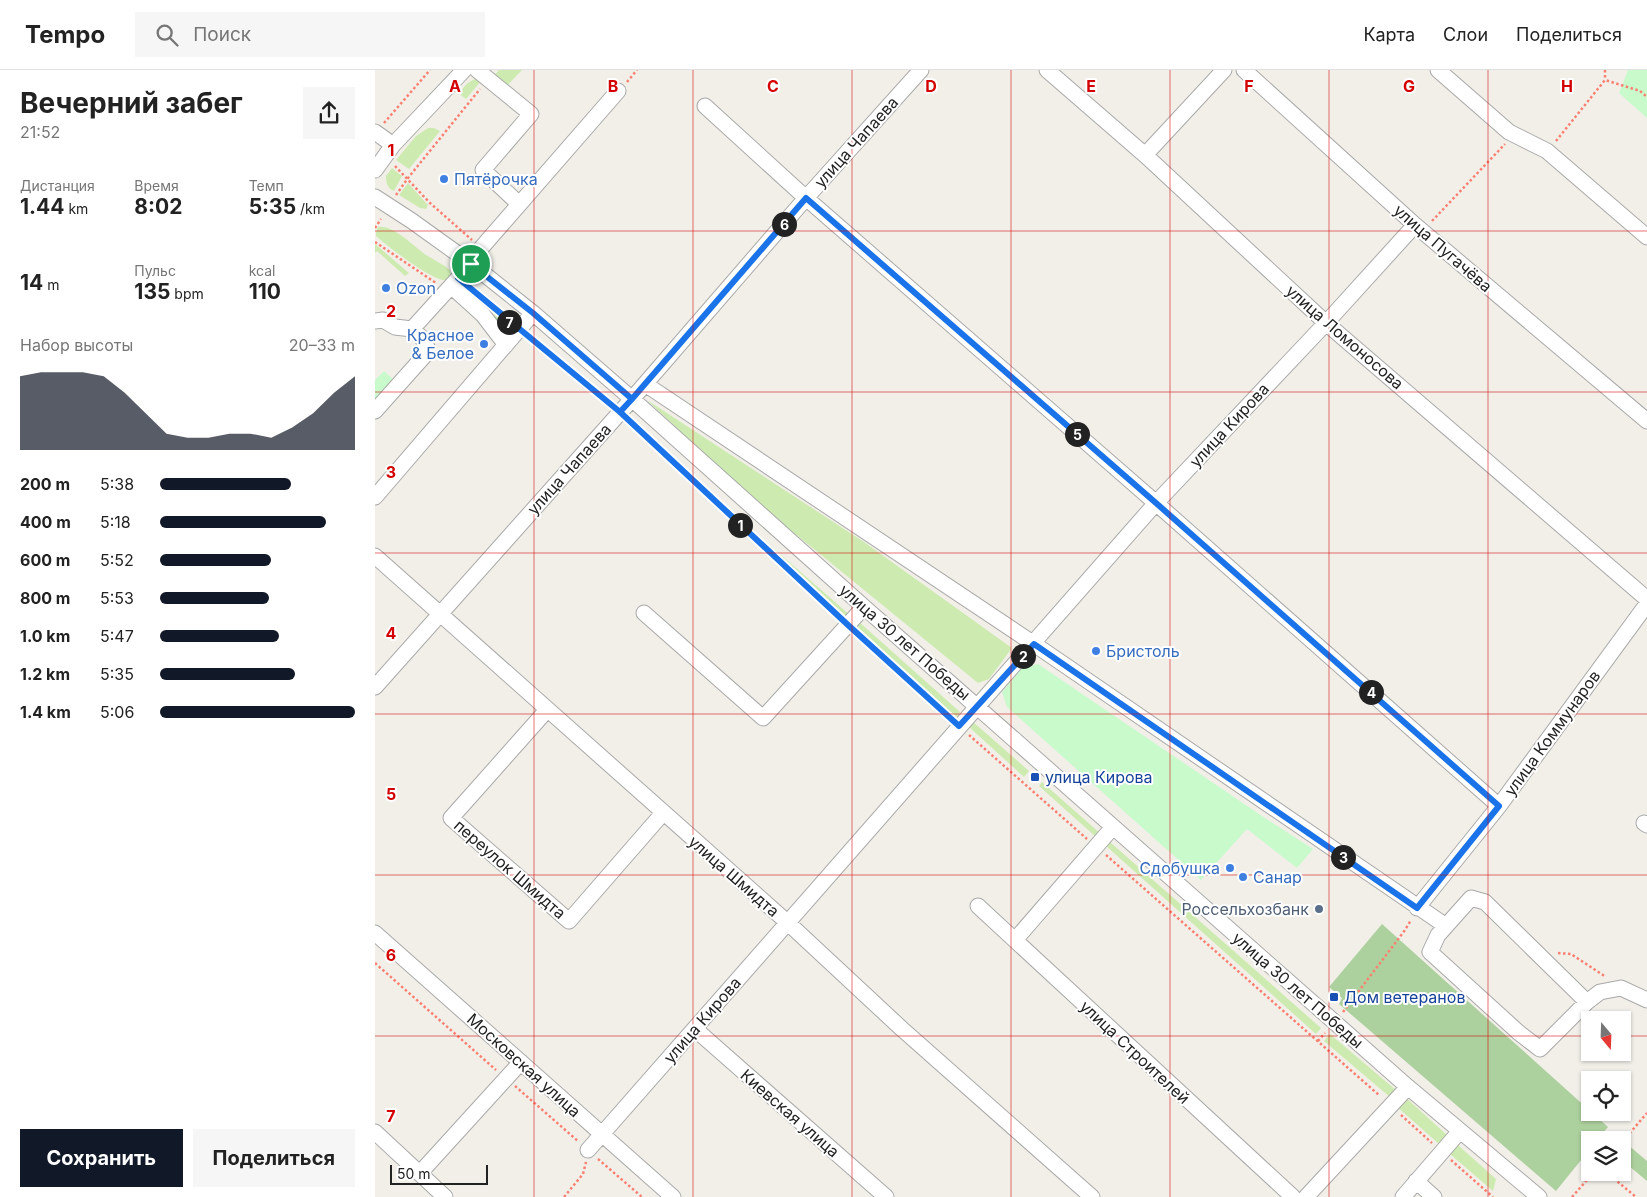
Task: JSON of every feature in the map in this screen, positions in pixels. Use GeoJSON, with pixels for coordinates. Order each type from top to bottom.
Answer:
{"type":"FeatureCollection","features":[{"type":"Feature","properties":{"kind":"street"},"geometry":{"type":"LineString","coordinates":[[375,170],[393,145],[464,70]]}},
{"type":"Feature","properties":{"kind":"street","name":"улица Чапаева"},"geometry":{"type":"LineString","coordinates":[[375,687],[632,399],[806,198],[921,70]]}},
{"type":"Feature","properties":{"kind":"street","name":"улица Ломоносова"},"geometry":{"type":"LineString","coordinates":[[1047,70],[1145,155],[1326,323],[1647,599]]}},
{"type":"Feature","properties":{"kind":"street"},"geometry":{"type":"LineString","coordinates":[[1145,155],[1224,70]]}},
{"type":"Feature","properties":{"kind":"street","name":"улица Пугачёва"},"geometry":{"type":"LineString","coordinates":[[1244,70],[1418,229],[1647,421]]}},
{"type":"Feature","properties":{"kind":"street"},"geometry":{"type":"LineString","coordinates":[[1438,70],[1509,132],[1547,151],[1647,237]]}},
{"type":"Feature","properties":{"kind":"street"},"geometry":{"type":"LineString","coordinates":[[483,74],[531,114],[483,170],[519,204]]}},
{"type":"Feature","properties":{"kind":"street"},"geometry":{"type":"LineString","coordinates":[[412,329],[450,288],[519,204],[618,91]]}},
{"type":"Feature","properties":{"kind":"street"},"geometry":{"type":"LineString","coordinates":[[705,106],[806,198],[1156,503],[1499,806]]}},
{"type":"Feature","properties":{"kind":"street"},"geometry":{"type":"LineString","coordinates":[[376,132],[393,145]]}},
{"type":"Feature","properties":{"kind":"street","name":"улица 30 лет Победы"},"geometry":{"type":"LineString","coordinates":[[375,197],[473,259],[1408,1087],[1539,1197]]}},
{"type":"Feature","properties":{"kind":"street","name":"улица Кирова"},"geometry":{"type":"LineString","coordinates":[[588,1150],[1156,503],[1326,323],[1418,229]]}},
{"type":"Feature","properties":{"kind":"street"},"geometry":{"type":"LineString","coordinates":[[450,288],[483,315],[506,345]]}},
{"type":"Feature","properties":{"kind":"street"},"geometry":{"type":"LineString","coordinates":[[375,497],[533,313]]}},
{"type":"Feature","properties":{"kind":"street"},"geometry":{"type":"LineString","coordinates":[[375,321],[383,320],[395,327],[412,329],[426,343],[427,351],[375,410]]}},
{"type":"Feature","properties":{"kind":"street"},"geometry":{"type":"LineString","coordinates":[[645,384],[1034,644],[1417,908],[1446,926]]}},
{"type":"Feature","properties":{"kind":"street","name":"улица Шмидта"},"geometry":{"type":"LineString","coordinates":[[375,556],[787,922],[902,1029],[1092,1197]]}},
{"type":"Feature","properties":{"kind":"street","name":"улица Коммунаров"},"geometry":{"type":"LineString","coordinates":[[1417,908],[1499,806],[1647,604]]}},
{"type":"Feature","properties":{"kind":"street"},"geometry":{"type":"LineString","coordinates":[[644,613],[763,718],[864,607]]}},
{"type":"Feature","properties":{"kind":"street","name":"переулок Шмидта"},"geometry":{"type":"LineString","coordinates":[[547,710],[451,818],[569,921],[663,813]]}},
{"type":"Feature","properties":{"kind":"street"},"geometry":{"type":"LineString","coordinates":[[1015,940],[1113,827]]}},
{"type":"Feature","properties":{"kind":"street"},"geometry":{"type":"LineString","coordinates":[[1587,1002],[1485,902],[1471,898],[1438,935],[1430,952],[1518,1032],[1540,1049],[1587,1002],[1600,992],[1621,988],[1647,1000]]}},
{"type":"Feature","properties":{"kind":"street","name":"улица Строителей"},"geometry":{"type":"LineString","coordinates":[[978,906],[1293,1197]]}},
{"type":"Feature","properties":{"kind":"street","name":"Московская улица"},"geometry":{"type":"LineString","coordinates":[[375,933],[673,1197]]}},
{"type":"Feature","properties":{"kind":"street","name":"Киевская улица"},"geometry":{"type":"LineString","coordinates":[[695,1029],[886,1197]]}},
{"type":"Feature","properties":{"kind":"street"},"geometry":{"type":"LineString","coordinates":[[419,1173],[521,1062]]}},
{"type":"Feature","properties":{"kind":"street"},"geometry":{"type":"LineString","coordinates":[[1306,1197],[1408,1087]]}},
{"type":"Feature","properties":{"kind":"street"},"geometry":{"type":"LineString","coordinates":[[1403,1197],[1460,1131]]}},
{"type":"Feature","properties":{"kind":"street"},"geometry":{"type":"LineString","coordinates":[[375,1132],[445,1197]]}},
{"type":"Feature","properties":{"kind":"street"},"geometry":{"type":"LineString","coordinates":[[1416,1181],[1434,1197]]}},
{"type":"Feature","properties":{"kind":"path"},"geometry":{"type":"LineString","coordinates":[[376,132],[430,70]]}},
{"type":"Feature","properties":{"kind":"path"},"geometry":{"type":"LineString","coordinates":[[1547,151],[1605,80],[1605,70]]}},
{"type":"Feature","properties":{"kind":"path"},"geometry":{"type":"LineString","coordinates":[[396,195],[483,74]]}},
{"type":"Feature","properties":{"kind":"path"},"geometry":{"type":"LineString","coordinates":[[1605,80],[1640,91],[1647,97]]}},
{"type":"Feature","properties":{"kind":"path"},"geometry":{"type":"LineString","coordinates":[[1418,229],[1514,134]]}},
{"type":"Feature","properties":{"kind":"path"},"geometry":{"type":"LineString","coordinates":[[391,161],[430,203],[476,243],[473,259]]}},
{"type":"Feature","properties":{"kind":"path"},"geometry":{"type":"LineString","coordinates":[[375,228],[381,219]]}},
{"type":"Feature","properties":{"kind":"path"},"geometry":{"type":"LineString","coordinates":[[375,242],[426,277],[450,288]]}},
{"type":"Feature","properties":{"kind":"path"},"geometry":{"type":"LineString","coordinates":[[519,330],[620,412],[959,726],[1391,1105],[1493,1197]]}},
{"type":"Feature","properties":{"kind":"path"},"geometry":{"type":"LineString","coordinates":[[1343,1013],[1405,930],[1417,908]]}},
{"type":"Feature","properties":{"kind":"path"},"geometry":{"type":"LineString","coordinates":[[1535,952],[1571,954],[1621,988]]}},
{"type":"Feature","properties":{"kind":"path"},"geometry":{"type":"LineString","coordinates":[[375,963],[642,1197]]}},
{"type":"Feature","properties":{"kind":"path"},"geometry":{"type":"LineString","coordinates":[[1631,1132],[1647,1114]]}},
{"type":"Feature","properties":{"kind":"path"},"geometry":{"type":"LineString","coordinates":[[564,1197],[583,1174],[588,1150]]}},
{"type":"Feature","properties":{"kind":"path"},"geometry":{"type":"LineString","coordinates":[[1573,1197],[1586,1181]]}},
{"type":"Feature","properties":{"kind":"path"},"geometry":{"type":"LineString","coordinates":[[1617,1181],[1636,1197]]}},
{"type":"Feature","properties":{"kind":"green space"},"geometry":{"type":"Polygon","coordinates":[[[499,70],[522,70],[504,89],[492,78],[499,70]]]}},
{"type":"Feature","properties":{"kind":"green space"},"geometry":{"type":"Polygon","coordinates":[[[1628,70],[1647,70],[1647,118],[1619,93],[1628,70]]]}},
{"type":"Feature","properties":{"kind":"green space"},"geometry":{"type":"Polygon","coordinates":[[[478,78],[481,81],[466,99],[461,95],[464,87],[472,80],[478,78]]]}},
{"type":"Feature","properties":{"kind":"green space"},"geometry":{"type":"Polygon","coordinates":[[[428,128],[440,131],[409,169],[396,160],[416,136],[428,128]]]}},
{"type":"Feature","properties":{"kind":"green space"},"geometry":{"type":"Polygon","coordinates":[[[392,168],[402,176],[394,191],[388,187],[386,179],[392,168]]]}},
{"type":"Feature","properties":{"kind":"green space"},"geometry":{"type":"Polygon","coordinates":[[[408,183],[428,205],[426,209],[420,208],[399,195],[408,183]]]}},
{"type":"Feature","properties":{"kind":"green space"},"geometry":{"type":"Polygon","coordinates":[[[378,227],[384,227],[397,233],[450,270],[452,276],[450,279],[440,279],[431,275],[389,247],[376,236],[378,227]]]}},
{"type":"Feature","properties":{"kind":"green space"},"geometry":{"type":"Polygon","coordinates":[[[375,244],[409,273],[405,276],[377,251],[375,253],[375,244]]]}},
{"type":"Feature","properties":{"kind":"green space"},"geometry":{"type":"Polygon","coordinates":[[[470,292],[511,328],[508,331],[493,319],[470,292]]]}},
{"type":"Feature","properties":{"kind":"green space"},"geometry":{"type":"Polygon","coordinates":[[[384,371],[394,380],[375,402],[375,380],[384,371]]]}},
{"type":"Feature","properties":{"kind":"green space"},"geometry":{"type":"Polygon","coordinates":[[[647,400],[864,542],[1012,648],[989,679],[978,683],[755,501],[647,400]]]}},
{"type":"Feature","properties":{"kind":"green space"},"geometry":{"type":"Polygon","coordinates":[[[740,519],[851,616],[848,619],[745,526],[740,519]]]}},
{"type":"Feature","properties":{"kind":"green space"},"geometry":{"type":"Polygon","coordinates":[[[858,621],[960,712],[957,718],[855,625],[858,621]]]}},
{"type":"Feature","properties":{"kind":"green space"},"geometry":{"type":"Polygon","coordinates":[[[1038,664],[1313,849],[1297,868],[1247,829],[1201,880],[1007,707],[1002,692],[1022,668],[1038,664]]]}},
{"type":"Feature","properties":{"kind":"green space"},"geometry":{"type":"Polygon","coordinates":[[[972,721],[1029,771],[1024,777],[968,726],[972,721]]]}},
{"type":"Feature","properties":{"kind":"green space"},"geometry":{"type":"Polygon","coordinates":[[[1042,782],[1321,1028],[1316,1034],[1039,786],[1042,782]]]}},
{"type":"Feature","properties":{"kind":"green space"},"geometry":{"type":"Polygon","coordinates":[[[1382,924],[1581,1103],[1581,1121],[1601,1121],[1608,1127],[1605,1131],[1581,1131],[1581,1160],[1556,1191],[1339,1004],[1342,998],[1329,987],[1382,924]]]}},
{"type":"Feature","properties":{"kind":"green space"},"geometry":{"type":"Polygon","coordinates":[[[1330,1034],[1397,1091],[1391,1098],[1324,1041],[1330,1034]]]}},
{"type":"Feature","properties":{"kind":"green space"},"geometry":{"type":"Polygon","coordinates":[[[1404,1096],[1447,1135],[1439,1144],[1396,1106],[1404,1096]]]}},
{"type":"Feature","properties":{"kind":"green space"},"geometry":{"type":"Polygon","coordinates":[[[1458,1145],[1496,1179],[1493,1191],[1450,1154],[1458,1145]]]}},
{"type":"Feature","properties":{"kind":"green space"},"geometry":{"type":"Polygon","coordinates":[[[1631,1147],[1647,1161],[1647,1181],[1631,1168],[1631,1147]]]}},
{"type":"Feature","properties":{"kind":"place","name":"Пятёрочка"},"geometry":{"type":"Point","coordinates":[444,179]}},
{"type":"Feature","properties":{"kind":"place","name":"Ozon"},"geometry":{"type":"Point","coordinates":[386,288]}},
{"type":"Feature","properties":{"kind":"place","name":"Красное & Белое"},"geometry":{"type":"Point","coordinates":[484,344]}},
{"type":"Feature","properties":{"kind":"place","name":"Бристоль"},"geometry":{"type":"Point","coordinates":[1096,651]}},
{"type":"Feature","properties":{"kind":"place","name":"улица Кирова"},"geometry":{"type":"Point","coordinates":[1035,777]}},
{"type":"Feature","properties":{"kind":"place","name":"Сдобушка"},"geometry":{"type":"Point","coordinates":[1230,868]}},
{"type":"Feature","properties":{"kind":"place","name":"Санар"},"geometry":{"type":"Point","coordinates":[1243,877]}},
{"type":"Feature","properties":{"kind":"place","name":"Россельхозбанк"},"geometry":{"type":"Point","coordinates":[1319,909]}},
{"type":"Feature","properties":{"kind":"place","name":"Дом ветеранов"},"geometry":{"type":"Point","coordinates":[1334,997]}},
{"type":"Feature","properties":{"kind":"route"},"geometry":{"type":"LineString","coordinates":[[471,264],[458,278],[620,412],[632,399],[806,198],[1156,503],[1499,806],[1417,908],[1034,644],[959,726],[620,412],[632,399],[533,313],[471,264]]}}]}
